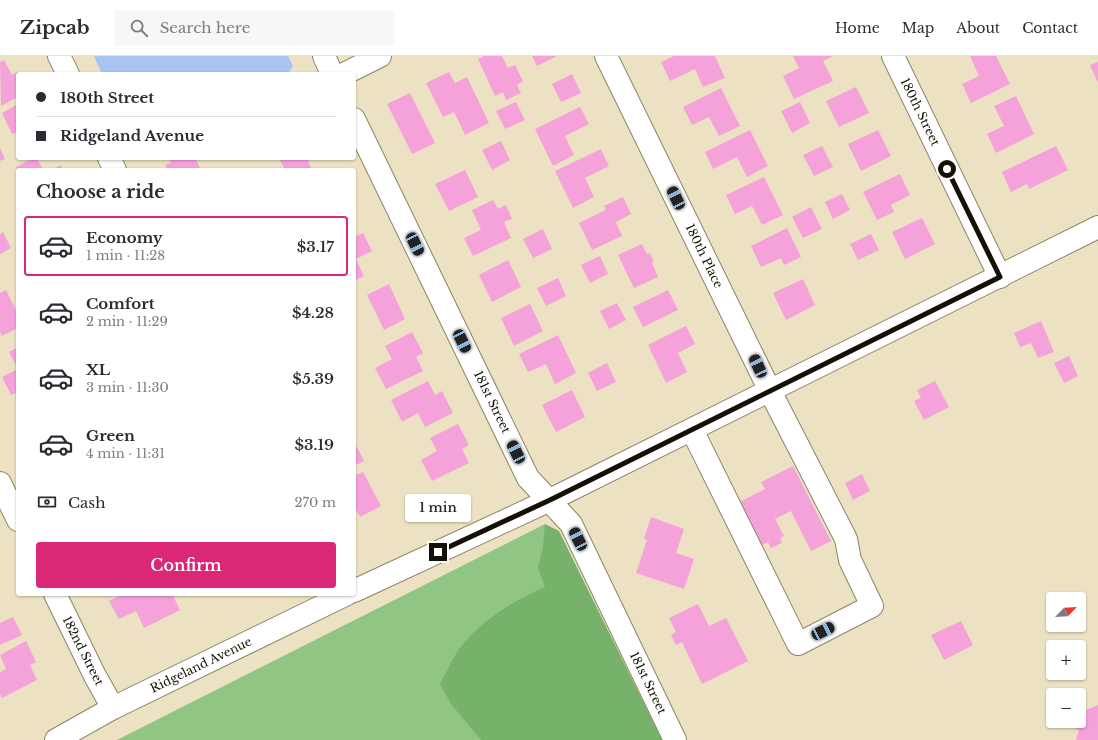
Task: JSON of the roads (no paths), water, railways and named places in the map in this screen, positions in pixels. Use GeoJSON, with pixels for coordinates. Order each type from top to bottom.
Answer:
{"type":"FeatureCollection","features":[{"type":"Feature","properties":{"kind":"street"},"geometry":{"type":"LineString","coordinates":[[60,56],[67,72]]}},
{"type":"Feature","properties":{"kind":"street"},"geometry":{"type":"LineString","coordinates":[[324,56],[331,72]]}},
{"type":"Feature","properties":{"kind":"street"},"geometry":{"type":"LineString","coordinates":[[348,72],[380,56]]}},
{"type":"Feature","properties":{"kind":"street","name":"180th Place"},"geometry":{"type":"LineString","coordinates":[[606,56],[770,391],[846,539],[850,560],[872,606],[798,644],[692,430]]}},
{"type":"Feature","properties":{"kind":"street","name":"180th Street"},"geometry":{"type":"LineString","coordinates":[[893,56],[1000,277]]}},
{"type":"Feature","properties":{"kind":"street","name":"181st Street"},"geometry":{"type":"LineString","coordinates":[[356,123],[528,478],[571,524],[675,740]]}},
{"type":"Feature","properties":{"kind":"street"},"geometry":{"type":"LineString","coordinates":[[356,590],[550,500],[1098,227]]}},
{"type":"Feature","properties":{"kind":"street"},"geometry":{"type":"LineString","coordinates":[[0,483],[16,516]]}},
{"type":"Feature","properties":{"kind":"street","name":"182nd Street"},"geometry":{"type":"LineString","coordinates":[[55,596],[95,676],[114,708]]}},
{"type":"Feature","properties":{"kind":"street","name":"Ridgeland Avenue"},"geometry":{"type":"LineString","coordinates":[[56,740],[114,708],[334,597]]}},
{"type":"Feature","properties":{"kind":"water"},"geometry":{"type":"Polygon","coordinates":[[[94,56],[288,56],[293,66],[289,72],[101,72],[94,56]]]}}]}
